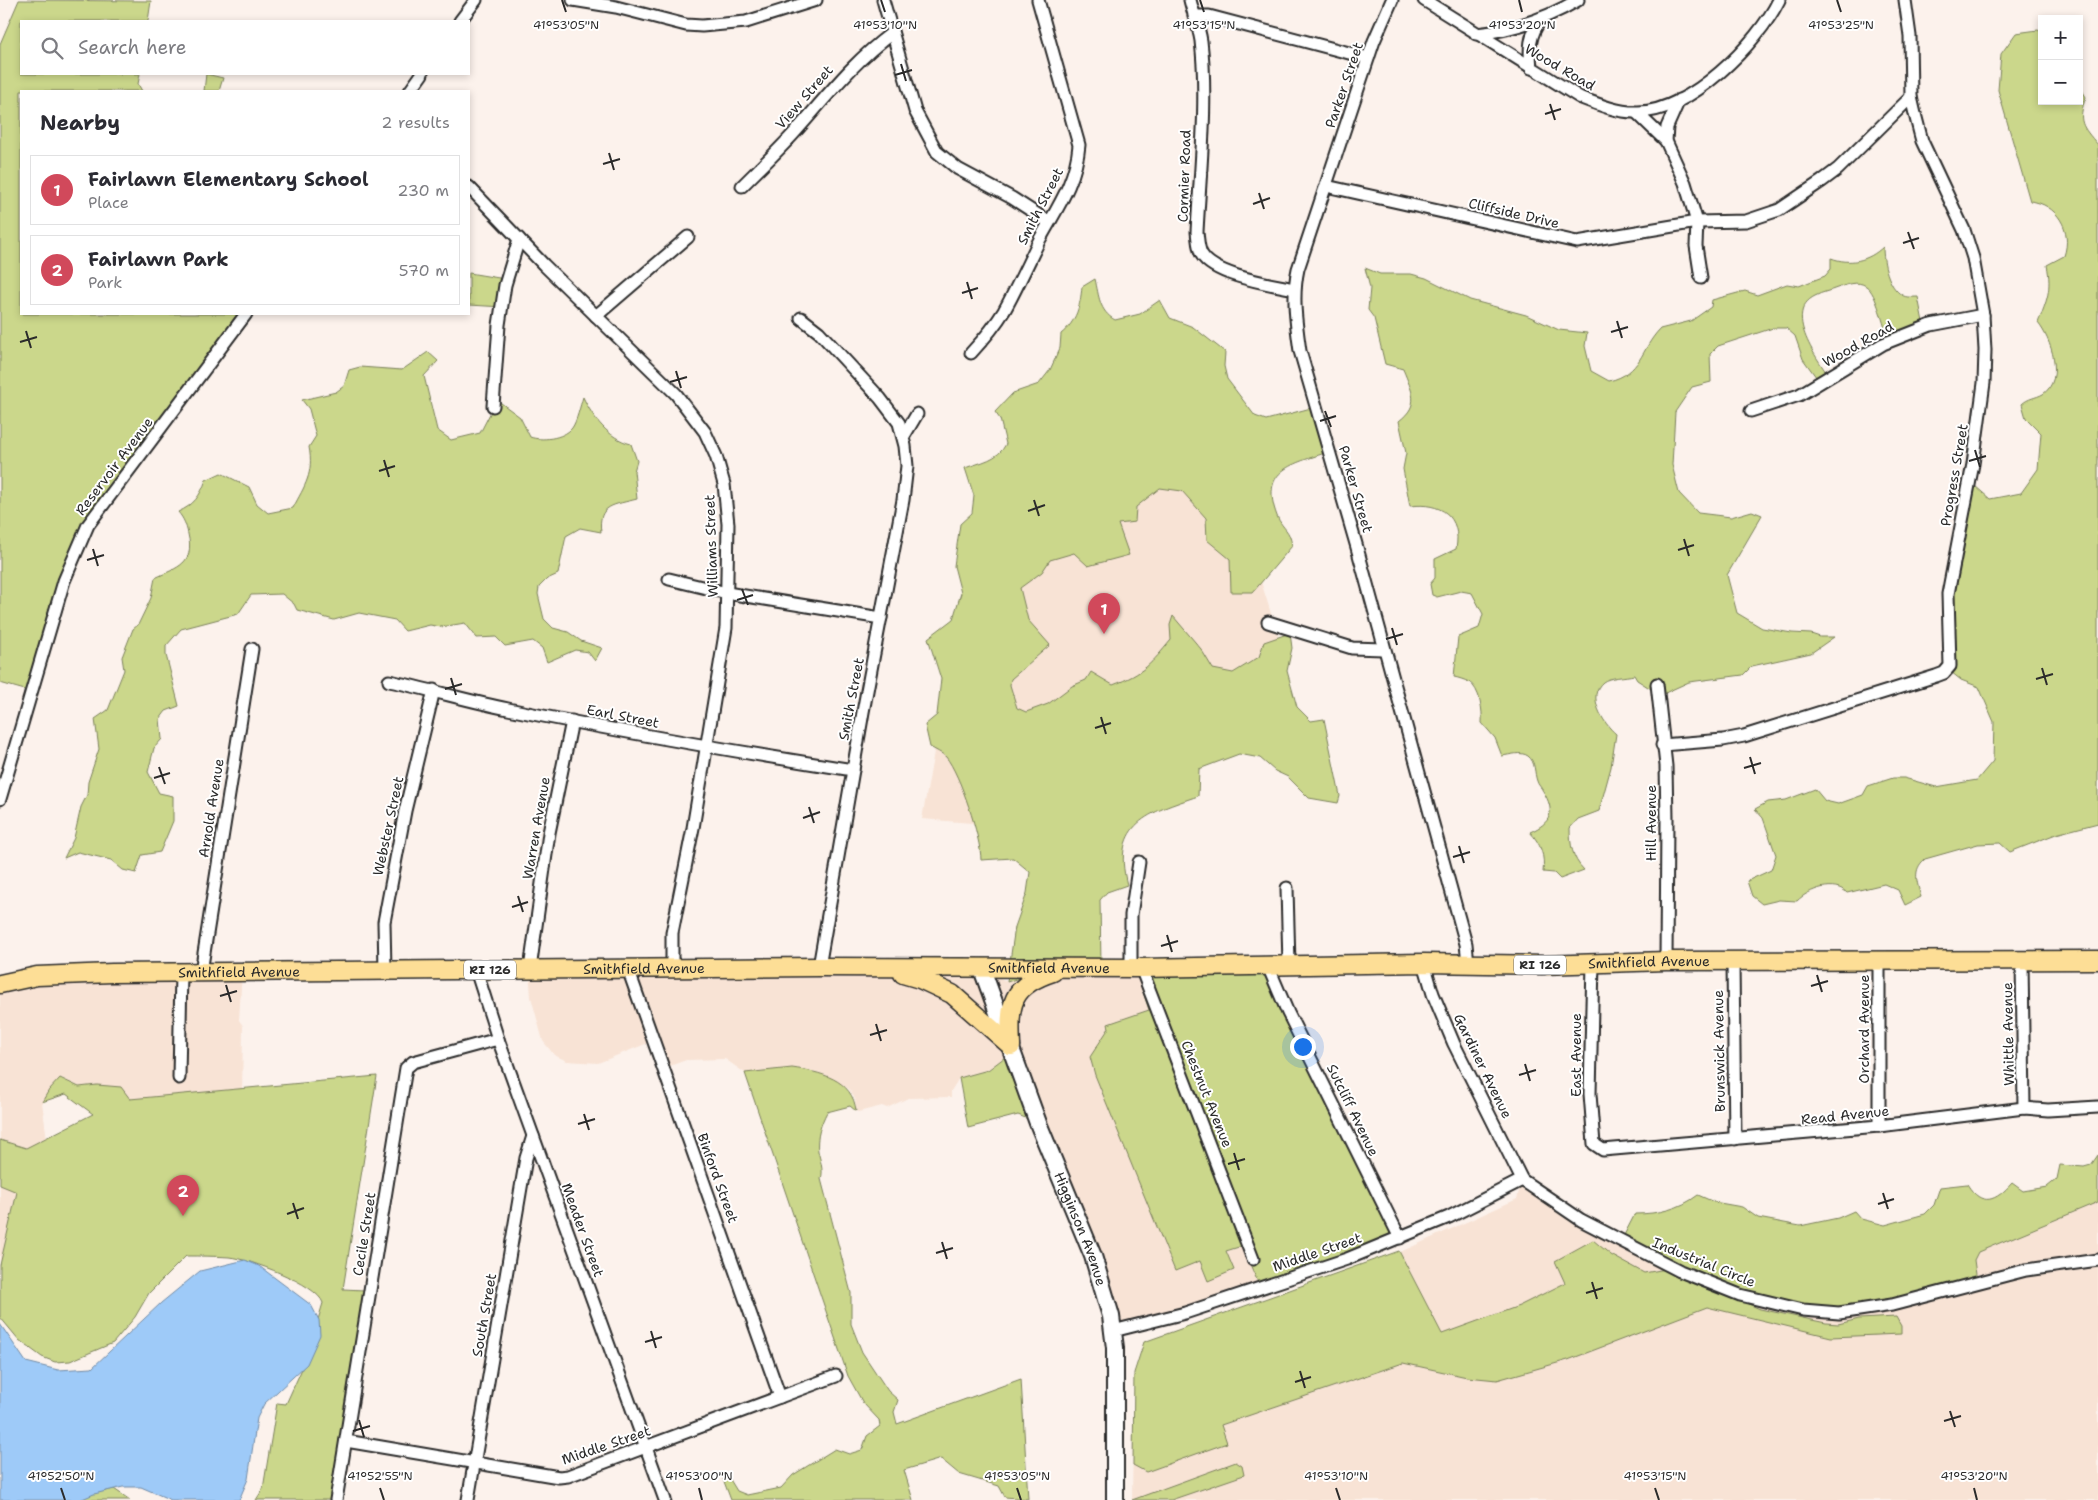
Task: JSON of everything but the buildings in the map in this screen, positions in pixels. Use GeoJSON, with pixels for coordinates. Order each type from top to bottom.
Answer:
{"type":"FeatureCollection","features":[{"type":"Feature","properties":{"kind":"main road","name":"Smithfield Avenue"},"geometry":{"type":"LineString","coordinates":[[0,984],[37,976],[62,974],[181,972],[819,967],[982,969],[1424,963],[1542,965],[1666,961],[2098,960]]}},
{"type":"Feature","properties":{"kind":"main road"},"geometry":{"type":"LineString","coordinates":[[886,968],[920,979],[952,994],[1011,1046]]}},
{"type":"Feature","properties":{"kind":"main road"},"geometry":{"type":"LineString","coordinates":[[1011,1046],[1009,1019],[1015,995],[1034,979],[1064,968]]}},
{"type":"Feature","properties":{"kind":"street"},"geometry":{"type":"LineString","coordinates":[[461,20],[476,0]]}},
{"type":"Feature","properties":{"kind":"street"},"geometry":{"type":"LineString","coordinates":[[573,0],[616,6],[686,26],[746,22],[816,0]]}},
{"type":"Feature","properties":{"kind":"street"},"geometry":{"type":"LineString","coordinates":[[883,0],[915,111],[937,152],[958,169],[1012,198],[1049,222]]}},
{"type":"Feature","properties":{"kind":"street","name":"Smith Street"},"geometry":{"type":"LineString","coordinates":[[971,353],[1004,312],[1074,177],[1079,145],[1038,0]]}},
{"type":"Feature","properties":{"kind":"street","name":"Cormier Road"},"geometry":{"type":"LineString","coordinates":[[1190,0],[1200,38],[1203,65],[1197,232],[1202,255],[1211,264],[1225,272],[1294,289]]}},
{"type":"Feature","properties":{"kind":"street","name":"Parker Street"},"geometry":{"type":"LineString","coordinates":[[1392,0],[1368,58],[1305,246],[1294,289],[1300,351],[1356,544],[1383,649],[1466,944],[1468,963]]}},
{"type":"Feature","properties":{"kind":"street","name":"Wood Road"},"geometry":{"type":"LineString","coordinates":[[1424,0],[1560,87],[1586,100],[1637,113],[1666,141],[1684,183],[1697,222],[1696,246],[1701,278]]}},
{"type":"Feature","properties":{"kind":"street"},"geometry":{"type":"LineString","coordinates":[[1476,34],[1506,30],[1541,19],[1578,0]]}},
{"type":"Feature","properties":{"kind":"street"},"geometry":{"type":"LineString","coordinates":[[1637,113],[1679,100],[1715,77],[1734,60],[1766,22],[1779,0]]}},
{"type":"Feature","properties":{"kind":"street","name":"Progress Street"},"geometry":{"type":"LineString","coordinates":[[1662,745],[1723,740],[1744,736],[1936,676],[1944,673],[1950,666],[1948,594],[1970,488],[1984,382],[1983,315],[1973,258],[1964,230],[1922,140],[1912,97],[1912,57],[1905,0]]}},
{"type":"Feature","properties":{"kind":"street"},"geometry":{"type":"LineString","coordinates":[[1194,16],[1209,16],[1368,58]]}},
{"type":"Feature","properties":{"kind":"street"},"geometry":{"type":"LineString","coordinates":[[1531,68],[1530,40],[1541,19]]}},
{"type":"Feature","properties":{"kind":"street","name":"View Street"},"geometry":{"type":"LineString","coordinates":[[742,186],[796,130],[839,79],[892,33]]}},
{"type":"Feature","properties":{"kind":"street"},"geometry":{"type":"LineString","coordinates":[[411,90],[421,75]]}},
{"type":"Feature","properties":{"kind":"street","name":"Cliffside Drive"},"geometry":{"type":"LineString","coordinates":[[1326,186],[1577,242],[1697,222],[1746,221],[1779,210],[1838,169],[1912,97]]}},
{"type":"Feature","properties":{"kind":"street"},"geometry":{"type":"LineString","coordinates":[[1666,141],[1667,127],[1679,100]]}},
{"type":"Feature","properties":{"kind":"street","name":"Williams Street"},"geometry":{"type":"LineString","coordinates":[[470,188],[691,411],[716,456],[726,499],[727,592],[722,661],[672,933],[672,969]]}},
{"type":"Feature","properties":{"kind":"street"},"geometry":{"type":"LineString","coordinates":[[596,316],[688,237]]}},
{"type":"Feature","properties":{"kind":"street"},"geometry":{"type":"LineString","coordinates":[[493,406],[499,325],[505,285],[519,239]]}},
{"type":"Feature","properties":{"kind":"street","name":"Reservoir Avenue"},"geometry":{"type":"LineString","coordinates":[[0,799],[64,581],[88,525],[245,315]]}},
{"type":"Feature","properties":{"kind":"street","name":"Wood Road"},"geometry":{"type":"LineString","coordinates":[[1751,411],[1799,395],[1883,344],[1931,325],[1983,315]]}},
{"type":"Feature","properties":{"kind":"street"},"geometry":{"type":"LineString","coordinates":[[802,318],[819,332],[880,398],[898,422],[904,436]]}},
{"type":"Feature","properties":{"kind":"street"},"geometry":{"type":"LineString","coordinates":[[904,436],[917,414]]}},
{"type":"Feature","properties":{"kind":"street","name":"Smith Street"},"geometry":{"type":"LineString","coordinates":[[819,967],[853,770],[904,500],[907,466],[904,436]]}},
{"type":"Feature","properties":{"kind":"street"},"geometry":{"type":"LineString","coordinates":[[669,579],[727,592],[881,618]]}},
{"type":"Feature","properties":{"kind":"street"},"geometry":{"type":"LineString","coordinates":[[1268,622],[1352,648],[1383,649]]}},
{"type":"Feature","properties":{"kind":"street","name":"Arnold Avenue"},"geometry":{"type":"LineString","coordinates":[[202,972],[252,649]]}},
{"type":"Feature","properties":{"kind":"street","name":"Earl Street"},"geometry":{"type":"LineString","coordinates":[[389,681],[434,690],[506,709],[707,747],[853,770]]}},
{"type":"Feature","properties":{"kind":"street","name":"Hill Avenue"},"geometry":{"type":"LineString","coordinates":[[1657,684],[1662,745],[1666,766],[1668,819],[1666,961]]}},
{"type":"Feature","properties":{"kind":"street","name":"Webster Street"},"geometry":{"type":"LineString","coordinates":[[385,970],[384,922],[405,811],[434,690]]}},
{"type":"Feature","properties":{"kind":"street","name":"Warren Avenue"},"geometry":{"type":"LineString","coordinates":[[530,969],[549,833],[572,721]]}},
{"type":"Feature","properties":{"kind":"street"},"geometry":{"type":"LineString","coordinates":[[1136,968],[1131,915],[1139,862]]}},
{"type":"Feature","properties":{"kind":"street"},"geometry":{"type":"LineString","coordinates":[[1286,888],[1289,965]]}},
{"type":"Feature","properties":{"kind":"street","name":"Whittle Avenue"},"geometry":{"type":"LineString","coordinates":[[2022,961],[2024,1108]]}},
{"type":"Feature","properties":{"kind":"street","name":"East Avenue"},"geometry":{"type":"LineString","coordinates":[[1593,962],[1590,1094],[1595,1146]]}},
{"type":"Feature","properties":{"kind":"street","name":"Brunswick Avenue"},"geometry":{"type":"LineString","coordinates":[[1733,962],[1735,1139]]}},
{"type":"Feature","properties":{"kind":"street","name":"Orchard Avenue"},"geometry":{"type":"LineString","coordinates":[[1879,962],[1879,1126]]}},
{"type":"Feature","properties":{"kind":"street","name":"Gardiner Avenue"},"geometry":{"type":"LineString","coordinates":[[1424,963],[1433,994],[1454,1044],[1522,1180]]}},
{"type":"Feature","properties":{"kind":"street","name":"Sutcliff Avenue"},"geometry":{"type":"LineString","coordinates":[[1268,966],[1288,1013],[1400,1238]]}},
{"type":"Feature","properties":{"kind":"street","name":"Chestnut Avenue"},"geometry":{"type":"LineString","coordinates":[[1136,968],[1222,1173],[1253,1259]]}},
{"type":"Feature","properties":{"kind":"street","name":"Binford Street"},"geometry":{"type":"LineString","coordinates":[[628,969],[780,1396]]}},
{"type":"Feature","properties":{"kind":"street","name":"Higginson Avenue"},"geometry":{"type":"LineString","coordinates":[[982,969],[1038,1123],[1094,1256],[1114,1331],[1115,1500]]}},
{"type":"Feature","properties":{"kind":"street","name":"Meader Street"},"geometry":{"type":"LineString","coordinates":[[476,970],[479,985],[498,1039],[665,1500]]}},
{"type":"Feature","properties":{"kind":"street"},"geometry":{"type":"LineString","coordinates":[[179,1078],[181,972]]}},
{"type":"Feature","properties":{"kind":"street","name":"Cecile Street"},"geometry":{"type":"LineString","coordinates":[[336,1500],[406,1068],[413,1062],[498,1039]]}},
{"type":"Feature","properties":{"kind":"street","name":"Read Avenue"},"geometry":{"type":"LineString","coordinates":[[1595,1146],[1602,1150],[1735,1139],[1879,1126],[2024,1108],[2048,1110],[2098,1107]]}},
{"type":"Feature","properties":{"kind":"street","name":"South Street"},"geometry":{"type":"LineString","coordinates":[[468,1500],[526,1158],[533,1136]]}},
{"type":"Feature","properties":{"kind":"street","name":"Middle Street"},"geometry":{"type":"LineString","coordinates":[[1114,1331],[1185,1313],[1347,1259],[1400,1238],[1522,1180]]}},
{"type":"Feature","properties":{"kind":"street","name":"Industrial Circle"},"geometry":{"type":"LineString","coordinates":[[1522,1180],[1613,1239],[1680,1271],[1740,1295],[1803,1310],[1839,1313],[1861,1312],[2026,1270],[2098,1260]]}},
{"type":"Feature","properties":{"kind":"street","name":"Middle Street"},"geometry":{"type":"LineString","coordinates":[[346,1441],[474,1463],[568,1476],[836,1376]]}},
{"type":"Feature","properties":{"kind":"shaded area"},"geometry":{"type":"Polygon","coordinates":[[[1203,398],[1287,664],[1119,835],[922,819],[986,460],[1203,398]]]}},
{"type":"Feature","properties":{"kind":"shaded area"},"geometry":{"type":"Polygon","coordinates":[[[983,968],[1007,982],[1025,976],[1134,969],[1149,1011],[1108,1024],[1186,1266],[1242,1246],[1260,1287],[1113,1331],[1009,1054],[988,1070],[959,1078],[951,1091],[951,1097],[908,1098],[887,1108],[882,1106],[858,1112],[856,1111],[855,1099],[849,1089],[812,1071],[792,1068],[745,1073],[725,1059],[686,1060],[659,1070],[648,1043],[598,1063],[567,1061],[554,1055],[543,1041],[531,997],[529,970],[983,968]]]}},
{"type":"Feature","properties":{"kind":"shaded area"},"geometry":{"type":"Polygon","coordinates":[[[242,972],[239,1020],[243,1026],[242,1100],[170,1116],[97,1085],[79,1087],[61,1078],[42,1102],[47,1140],[0,1285],[0,985],[242,972]]]}},
{"type":"Feature","properties":{"kind":"shaded area"},"geometry":{"type":"Polygon","coordinates":[[[1522,1180],[1615,1243],[1977,1281],[1974,1260],[1978,1252],[2098,1202],[2098,1500],[1132,1500],[1134,1373],[1517,1199],[1522,1180]]]}},
{"type":"Feature","properties":{"kind":"green space"},"geometry":{"type":"Polygon","coordinates":[[[19,0],[151,1],[148,20],[20,20],[20,75],[140,75],[138,84],[141,90],[20,90],[20,315],[247,315],[94,517],[75,554],[32,692],[0,683],[0,44],[19,0]]]}},
{"type":"Feature","properties":{"kind":"green space"},"geometry":{"type":"Polygon","coordinates":[[[2038,30],[2038,105],[2083,105],[2083,123],[2088,133],[2098,145],[2098,823],[2056,834],[2010,852],[2000,843],[1978,844],[1925,859],[1918,867],[1917,872],[1921,897],[1905,905],[1898,890],[1884,884],[1847,893],[1836,887],[1822,888],[1808,893],[1797,901],[1779,900],[1762,904],[1752,896],[1747,881],[1771,870],[1776,855],[1763,818],[1755,809],[1768,802],[1786,800],[1815,789],[1825,801],[1838,804],[1863,795],[1868,786],[1893,778],[1904,778],[1936,787],[1977,780],[1993,761],[1994,722],[1979,687],[1961,680],[1946,668],[1942,601],[1967,479],[1990,499],[2021,493],[2038,469],[2041,433],[2026,418],[2022,404],[2043,394],[2050,387],[2053,379],[2054,359],[2043,330],[2038,323],[2048,295],[2047,265],[2064,256],[2066,246],[2064,228],[2055,213],[2040,203],[2030,201],[1998,90],[2001,54],[2016,33],[2038,30]]]}},
{"type":"Feature","properties":{"kind":"green space"},"geometry":{"type":"Polygon","coordinates":[[[206,75],[223,78],[219,90],[204,90],[206,75]]]}},
{"type":"Feature","properties":{"kind":"green space"},"geometry":{"type":"Polygon","coordinates":[[[2083,92],[2086,97],[2083,105],[2083,92]]]}},
{"type":"Feature","properties":{"kind":"green space"},"geometry":{"type":"Polygon","coordinates":[[[1883,247],[1885,267],[1893,286],[1902,295],[1918,297],[1924,327],[1889,339],[1877,302],[1866,286],[1859,283],[1852,284],[1823,293],[1806,303],[1802,313],[1802,323],[1810,346],[1828,375],[1819,381],[1803,359],[1795,336],[1786,328],[1773,328],[1718,346],[1710,354],[1711,382],[1692,387],[1675,412],[1672,465],[1679,493],[1698,513],[1731,517],[1752,511],[1762,515],[1727,575],[1737,613],[1762,628],[1811,634],[1820,637],[1834,637],[1811,653],[1752,666],[1743,675],[1689,682],[1662,696],[1637,680],[1634,675],[1613,678],[1603,682],[1598,688],[1596,702],[1606,723],[1616,734],[1611,767],[1599,811],[1578,819],[1570,828],[1572,850],[1584,870],[1560,879],[1554,873],[1543,872],[1541,850],[1530,832],[1547,821],[1550,811],[1547,798],[1537,782],[1531,758],[1522,754],[1502,756],[1495,738],[1482,723],[1481,707],[1473,685],[1454,677],[1458,637],[1479,628],[1483,614],[1472,593],[1461,591],[1437,597],[1432,595],[1430,584],[1435,578],[1435,559],[1456,549],[1456,528],[1447,514],[1440,509],[1421,505],[1410,506],[1403,469],[1406,453],[1399,421],[1410,409],[1413,397],[1403,369],[1385,364],[1374,318],[1368,310],[1370,288],[1365,268],[1380,274],[1411,274],[1426,278],[1470,300],[1526,315],[1559,330],[1587,333],[1585,346],[1591,371],[1609,381],[1620,377],[1634,367],[1660,329],[1691,321],[1711,307],[1712,300],[1745,291],[1757,295],[1787,284],[1799,286],[1825,276],[1831,269],[1831,258],[1845,261],[1858,260],[1871,256],[1883,247]]]}},
{"type":"Feature","properties":{"kind":"green space"},"geometry":{"type":"Polygon","coordinates":[[[470,273],[505,279],[503,307],[470,305],[470,273]]]}},
{"type":"Feature","properties":{"kind":"green space"},"geometry":{"type":"Polygon","coordinates":[[[1095,279],[1103,308],[1115,320],[1140,314],[1160,300],[1170,318],[1193,327],[1225,352],[1224,366],[1227,379],[1255,416],[1266,420],[1311,408],[1325,453],[1290,466],[1275,479],[1272,489],[1273,501],[1279,521],[1290,536],[1292,546],[1253,592],[1231,592],[1230,559],[1207,540],[1206,518],[1182,491],[1160,488],[1136,507],[1135,522],[1118,524],[1129,555],[1088,566],[1074,553],[1050,560],[1042,572],[1020,588],[1028,620],[1050,645],[1011,679],[1010,685],[1017,708],[1026,712],[1048,704],[1072,686],[1086,680],[1091,672],[1113,685],[1140,672],[1152,662],[1171,640],[1170,625],[1173,616],[1201,649],[1213,669],[1233,673],[1259,657],[1264,642],[1290,633],[1292,648],[1287,671],[1297,707],[1311,721],[1324,719],[1340,796],[1338,803],[1309,798],[1288,777],[1275,771],[1260,758],[1239,754],[1199,769],[1198,796],[1150,815],[1138,823],[1130,834],[1124,847],[1123,864],[1127,885],[1107,892],[1100,900],[1101,966],[1025,976],[1007,982],[1015,927],[1027,893],[1030,872],[1013,858],[981,860],[974,822],[952,765],[946,757],[930,747],[925,725],[937,715],[941,679],[928,638],[953,619],[961,593],[954,566],[960,524],[972,513],[974,496],[965,468],[994,457],[1003,449],[1006,444],[1000,419],[995,412],[1013,393],[1039,384],[1050,370],[1060,348],[1061,334],[1071,324],[1077,313],[1082,287],[1095,279]]]}},
{"type":"Feature","properties":{"kind":"green space"},"geometry":{"type":"Polygon","coordinates":[[[428,352],[438,361],[424,376],[437,430],[451,440],[480,433],[497,400],[520,417],[530,437],[546,439],[558,437],[572,428],[583,397],[591,412],[608,432],[631,444],[637,461],[634,471],[637,499],[609,507],[602,516],[600,523],[601,532],[580,528],[566,536],[558,574],[547,579],[539,587],[538,594],[544,619],[553,628],[568,632],[581,641],[602,648],[595,661],[588,652],[575,650],[547,662],[542,648],[533,641],[505,646],[496,637],[477,638],[465,623],[441,627],[430,625],[405,631],[395,620],[359,613],[334,620],[297,610],[294,604],[282,594],[251,595],[238,614],[181,629],[166,646],[166,655],[179,706],[166,711],[160,719],[162,739],[154,748],[148,772],[159,793],[173,796],[173,821],[160,852],[142,855],[136,873],[123,870],[111,860],[78,852],[64,858],[74,838],[81,807],[87,795],[88,782],[99,749],[95,719],[108,710],[124,670],[122,657],[133,629],[138,625],[151,598],[155,578],[183,563],[189,552],[190,544],[186,528],[178,512],[196,499],[206,480],[221,473],[249,487],[257,504],[268,513],[293,508],[307,479],[310,465],[309,447],[316,436],[309,409],[302,400],[336,392],[344,386],[349,370],[360,367],[402,370],[428,352]]]}},
{"type":"Feature","properties":{"kind":"green space"},"geometry":{"type":"Polygon","coordinates":[[[1268,966],[1400,1238],[1260,1287],[1242,1246],[1226,1251],[1234,1270],[1208,1281],[1200,1261],[1175,1271],[1095,1075],[1090,1057],[1109,1028],[1108,1024],[1149,1010],[1135,968],[1268,966]]]}},
{"type":"Feature","properties":{"kind":"green space"},"geometry":{"type":"Polygon","coordinates":[[[1013,1051],[1038,1123],[1018,1115],[968,1128],[959,1078],[988,1070],[1013,1051]]]}},
{"type":"Feature","properties":{"kind":"green space"},"geometry":{"type":"Polygon","coordinates":[[[792,1068],[813,1072],[833,1079],[849,1091],[854,1100],[856,1111],[850,1106],[827,1112],[823,1121],[818,1141],[822,1169],[821,1179],[851,1293],[851,1324],[862,1352],[888,1391],[898,1400],[894,1412],[897,1424],[1021,1379],[1028,1499],[1005,1497],[999,1486],[959,1474],[941,1459],[904,1470],[913,1500],[731,1500],[723,1479],[726,1473],[737,1491],[747,1495],[781,1488],[793,1475],[835,1449],[849,1454],[862,1450],[867,1436],[880,1426],[879,1420],[863,1403],[848,1376],[745,1073],[792,1068]]]}},
{"type":"Feature","properties":{"kind":"green space"},"geometry":{"type":"Polygon","coordinates":[[[377,1076],[343,1289],[364,1290],[365,1294],[331,1500],[256,1500],[263,1489],[277,1403],[286,1404],[306,1360],[323,1303],[309,1288],[266,1267],[251,1262],[229,1257],[186,1256],[149,1293],[135,1317],[113,1343],[70,1361],[55,1362],[42,1357],[19,1340],[0,1317],[0,1265],[17,1192],[0,1185],[0,1140],[26,1148],[93,1114],[66,1094],[42,1102],[49,1090],[60,1078],[79,1087],[97,1085],[121,1087],[130,1099],[377,1076]]]}},
{"type":"Feature","properties":{"kind":"green space"},"geometry":{"type":"Polygon","coordinates":[[[2098,1155],[2098,1202],[1978,1252],[1974,1260],[1977,1282],[1837,1314],[1710,1287],[1760,1309],[1826,1323],[1838,1324],[1859,1319],[1896,1317],[1901,1326],[1901,1334],[1831,1337],[1707,1307],[1568,1360],[1497,1380],[1467,1377],[1403,1363],[1221,1425],[1227,1443],[1146,1472],[1133,1465],[1134,1373],[1144,1342],[1399,1251],[1442,1334],[1519,1306],[1565,1283],[1555,1261],[1593,1240],[1611,1255],[1644,1273],[1666,1269],[1620,1243],[1635,1214],[1668,1210],[1684,1204],[1698,1195],[1714,1202],[1742,1207],[1758,1218],[1800,1226],[1838,1218],[1854,1211],[1861,1219],[1885,1225],[1925,1214],[1934,1205],[1940,1187],[1967,1184],[1973,1192],[1984,1199],[1995,1198],[2012,1183],[2023,1191],[2047,1187],[2057,1179],[2060,1165],[2084,1167],[2091,1165],[2098,1155]]]}},
{"type":"Feature","properties":{"kind":"green space"},"geometry":{"type":"Polygon","coordinates":[[[1236,1462],[1242,1466],[1244,1475],[1171,1500],[1132,1500],[1236,1462]]]}},
{"type":"Feature","properties":{"kind":"green space"},"geometry":{"type":"Polygon","coordinates":[[[114,1489],[130,1500],[62,1500],[114,1489]]]}},
{"type":"Feature","properties":{"kind":"water"},"geometry":{"type":"Polygon","coordinates":[[[245,1260],[259,1266],[311,1305],[319,1320],[320,1335],[307,1364],[264,1404],[257,1418],[248,1479],[239,1500],[171,1500],[141,1487],[123,1487],[94,1494],[80,1500],[0,1500],[0,1324],[26,1362],[58,1370],[92,1368],[161,1303],[200,1271],[245,1260]]]}},
{"type":"Feature","properties":{"kind":"place","name":"Fairlawn Elementary School"},"geometry":{"type":"Point","coordinates":[1104,634]}},
{"type":"Feature","properties":{"kind":"place","name":"Fairlawn Park"},"geometry":{"type":"Point","coordinates":[183,1216]}}]}
